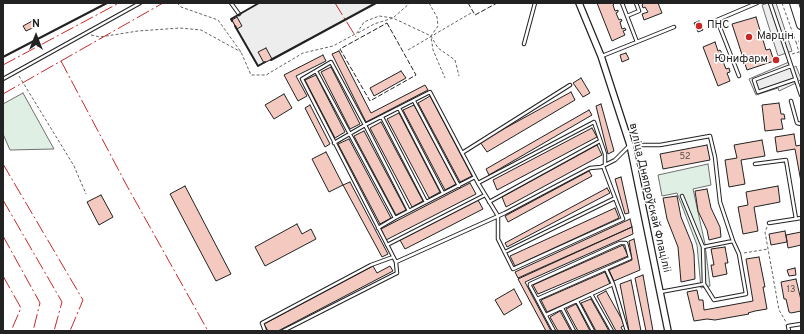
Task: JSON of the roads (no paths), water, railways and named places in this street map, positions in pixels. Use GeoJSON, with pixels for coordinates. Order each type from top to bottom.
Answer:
{"type":"FeatureCollection","features":[{"type":"Feature","properties":{"kind":"main road"},"geometry":{"type":"LineString","coordinates":[[794,3],[801,25]]}},
{"type":"Feature","properties":{"kind":"street","name":"вуліца Дняпроўскай Флаціліі"},"geometry":{"type":"LineString","coordinates":[[580,3],[601,56],[630,145],[668,331]]}},
{"type":"Feature","properties":{"kind":"lane"},"geometry":{"type":"LineString","coordinates":[[3,79],[140,3]]}},
{"type":"Feature","properties":{"kind":"lane"},"geometry":{"type":"LineString","coordinates":[[231,3],[238,14]]}},
{"type":"Feature","properties":{"kind":"lane"},"geometry":{"type":"LineString","coordinates":[[524,44],[535,3]]}},
{"type":"Feature","properties":{"kind":"lane"},"geometry":{"type":"LineString","coordinates":[[622,3],[637,42]]}},
{"type":"Feature","properties":{"kind":"lane"},"geometry":{"type":"LineString","coordinates":[[627,16],[639,11],[636,3]]}},
{"type":"Feature","properties":{"kind":"lane"},"geometry":{"type":"LineString","coordinates":[[739,76],[717,20],[757,3]]}},
{"type":"Feature","properties":{"kind":"lane"},"geometry":{"type":"LineString","coordinates":[[770,3],[801,95]]}},
{"type":"Feature","properties":{"kind":"lane"},"geometry":{"type":"LineString","coordinates":[[601,56],[674,27]]}},
{"type":"Feature","properties":{"kind":"lane"},"geometry":{"type":"LineString","coordinates":[[283,331],[397,272],[396,262],[302,79],[331,62],[409,211]]}},
{"type":"Feature","properties":{"kind":"lane"},"geometry":{"type":"LineString","coordinates":[[791,66],[754,80],[758,92],[796,79]]}},
{"type":"Feature","properties":{"kind":"lane"},"geometry":{"type":"LineString","coordinates":[[316,70],[395,218]]}},
{"type":"Feature","properties":{"kind":"lane"},"geometry":{"type":"LineString","coordinates":[[462,153],[570,85]]}},
{"type":"Feature","properties":{"kind":"lane"},"geometry":{"type":"LineString","coordinates":[[334,143],[430,92],[475,177],[498,216],[498,239],[513,269],[623,219],[604,165],[605,154],[594,122],[478,182]]}},
{"type":"Feature","properties":{"kind":"lane"},"geometry":{"type":"LineString","coordinates":[[414,101],[458,186]]}},
{"type":"Feature","properties":{"kind":"lane"},"geometry":{"type":"LineString","coordinates":[[791,101],[797,123],[801,124]]}},
{"type":"Feature","properties":{"kind":"lane"},"geometry":{"type":"LineString","coordinates":[[399,108],[443,193]]}},
{"type":"Feature","properties":{"kind":"lane"},"geometry":{"type":"LineString","coordinates":[[382,117],[426,202]]}},
{"type":"Feature","properties":{"kind":"lane"},"geometry":{"type":"LineString","coordinates":[[396,262],[498,216],[590,168],[604,165],[616,160],[630,145],[660,145],[710,136],[715,157],[720,202],[733,242],[739,254],[746,294],[714,300],[704,284],[703,247],[682,196]]}},
{"type":"Feature","properties":{"kind":"lane"},"geometry":{"type":"LineString","coordinates":[[489,202],[600,141]]}},
{"type":"Feature","properties":{"kind":"lane"},"geometry":{"type":"LineString","coordinates":[[755,164],[786,160],[796,219]]}},
{"type":"Feature","properties":{"kind":"lane"},"geometry":{"type":"LineString","coordinates":[[378,228],[475,177]]}},
{"type":"Feature","properties":{"kind":"lane"},"geometry":{"type":"LineString","coordinates":[[387,244],[485,195]]}},
{"type":"Feature","properties":{"kind":"lane"},"geometry":{"type":"LineString","coordinates":[[505,252],[615,198]]}},
{"type":"Feature","properties":{"kind":"lane"},"geometry":{"type":"LineString","coordinates":[[769,223],[801,218]]}},
{"type":"Feature","properties":{"kind":"lane"},"geometry":{"type":"LineString","coordinates":[[703,247],[733,242]]}},
{"type":"Feature","properties":{"kind":"lane"},"geometry":{"type":"LineString","coordinates":[[537,299],[630,258],[626,243],[620,243],[532,282],[530,286],[554,331]]}},
{"type":"Feature","properties":{"kind":"lane"},"geometry":{"type":"LineString","coordinates":[[265,331],[262,323],[371,265],[393,257]]}},
{"type":"Feature","properties":{"kind":"lane"},"geometry":{"type":"LineString","coordinates":[[606,269],[613,284],[627,331]]}},
{"type":"Feature","properties":{"kind":"lane"},"geometry":{"type":"LineString","coordinates":[[546,315],[613,284]]}},
{"type":"Feature","properties":{"kind":"lane"},"geometry":{"type":"LineString","coordinates":[[660,292],[704,284]]}},
{"type":"Feature","properties":{"kind":"lane"},"geometry":{"type":"LineString","coordinates":[[591,294],[612,331]]}},
{"type":"Feature","properties":{"kind":"lane"},"geometry":{"type":"LineString","coordinates":[[577,301],[593,331]]}},
{"type":"Feature","properties":{"kind":"lane"},"geometry":{"type":"LineString","coordinates":[[562,308],[574,331]]}},
{"type":"Feature","properties":{"kind":"lane"},"geometry":{"type":"LineString","coordinates":[[789,331],[788,326],[801,324]]}},
{"type":"Feature","properties":{"kind":"place","name":"ПНС"},"geometry":{"type":"Point","coordinates":[699,26]}},
{"type":"Feature","properties":{"kind":"place","name":"Марцін"},"geometry":{"type":"Point","coordinates":[749,37]}},
{"type":"Feature","properties":{"kind":"place","name":"Юнифарм"},"geometry":{"type":"Point","coordinates":[776,60]}}]}
